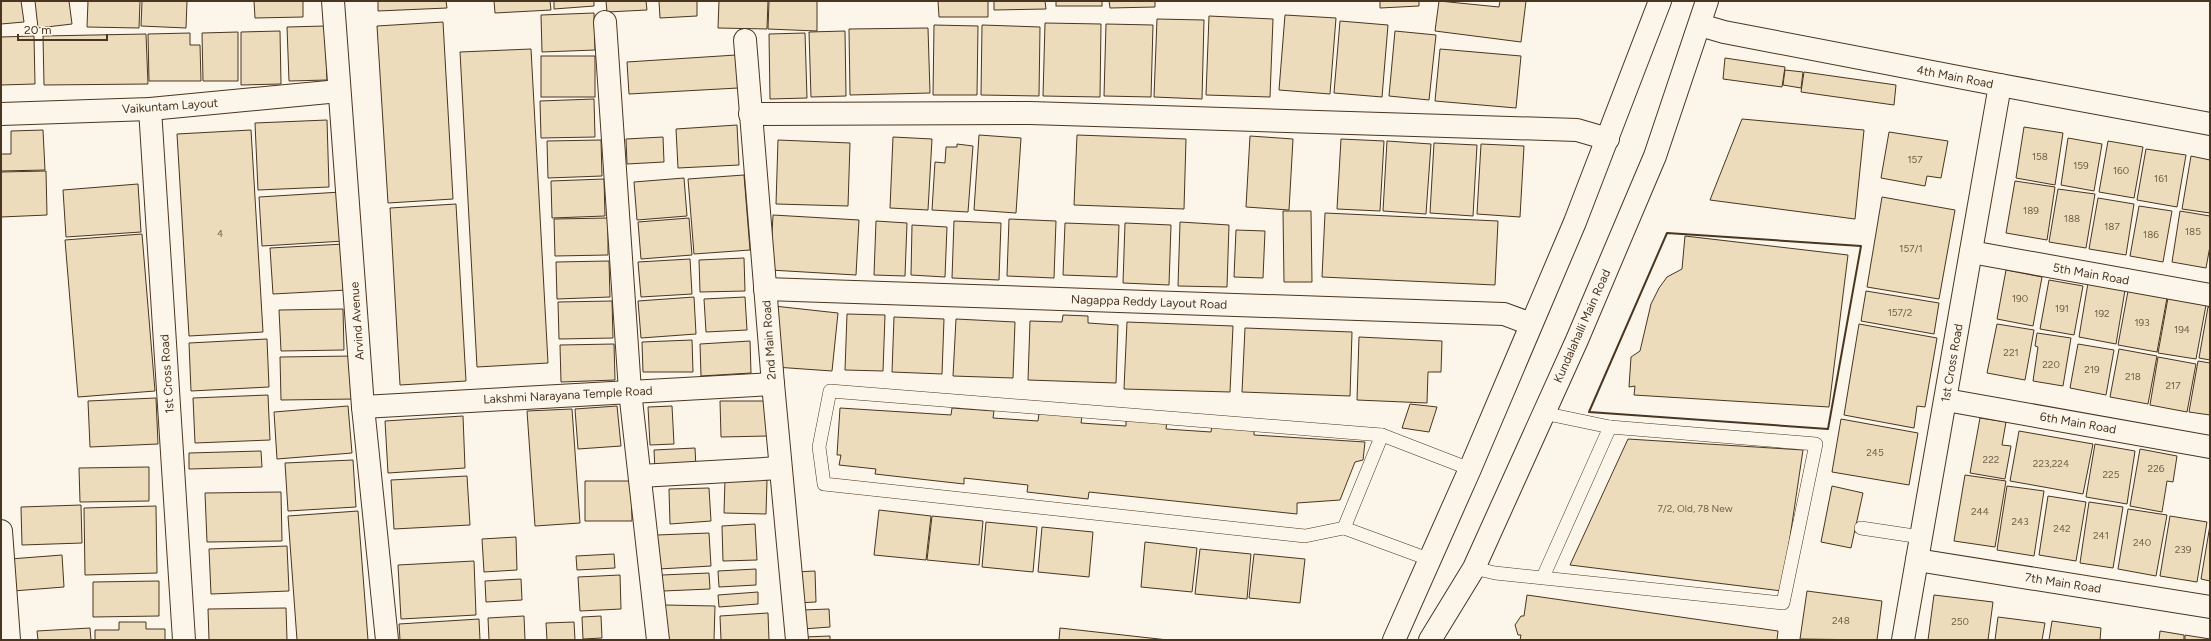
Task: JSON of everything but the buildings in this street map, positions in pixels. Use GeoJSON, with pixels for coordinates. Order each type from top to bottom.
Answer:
{"type":"FeatureCollection","features":[{"type":"Feature","properties":{"kind":"street","name":"Arvind Avenue"},"geometry":{"type":"LineString","coordinates":[[333,1],[363,407],[387,640]]}},
{"type":"Feature","properties":{"kind":"street"},"geometry":{"type":"LineString","coordinates":[[1394,640],[1431,560],[1531,324],[1608,139],[1660,1]]}},
{"type":"Feature","properties":{"kind":"street","name":"Kundalahalli Main Road"},"geometry":{"type":"LineString","coordinates":[[1430,640],[1474,568],[1655,156],[1707,1]]}},
{"type":"Feature","properties":{"kind":"street"},"geometry":{"type":"LineString","coordinates":[[605,22],[630,391],[658,640]]}},
{"type":"Feature","properties":{"kind":"street","name":"4th Main Road"},"geometry":{"type":"LineString","coordinates":[[1700,25],[1724,32],[2210,124]]}},
{"type":"Feature","properties":{"kind":"street","name":"2nd Main Road"},"geometry":{"type":"LineString","coordinates":[[746,40],[750,114],[780,468],[797,640]]}},
{"type":"Feature","properties":{"kind":"street","name":"1st Cross Road"},"geometry":{"type":"LineString","coordinates":[[1903,640],[2000,85]]}},
{"type":"Feature","properties":{"kind":"street","name":"Vaikuntam Layout"},"geometry":{"type":"LineString","coordinates":[[1,114],[150,109],[340,91]]}},
{"type":"Feature","properties":{"kind":"street","name":"1st Cross Road"},"geometry":{"type":"LineString","coordinates":[[150,109],[184,640]]}},
{"type":"Feature","properties":{"kind":"street"},"geometry":{"type":"LineString","coordinates":[[750,114],[1030,113],[1577,130],[1608,139]]}},
{"type":"Feature","properties":{"kind":"street","name":"5th Main Road"},"geometry":{"type":"LineString","coordinates":[[1971,252],[2210,295]]}},
{"type":"Feature","properties":{"kind":"street","name":"Nagappa Reddy Layout Road"},"geometry":{"type":"LineString","coordinates":[[766,290],[1504,314],[1531,324]]}},
{"type":"Feature","properties":{"kind":"street","name":"Lakshmi Narayana Temple Road"},"geometry":{"type":"LineString","coordinates":[[363,407],[773,384]]}},
{"type":"Feature","properties":{"kind":"street","name":"6th Main Road"},"geometry":{"type":"LineString","coordinates":[[1946,400],[2210,447]]}},
{"type":"Feature","properties":{"kind":"street"},"geometry":{"type":"LineString","coordinates":[[640,476],[780,468]]}},
{"type":"Feature","properties":{"kind":"street"},"geometry":{"type":"LineString","coordinates":[[1,531],[9,640]]}},
{"type":"Feature","properties":{"kind":"street","name":"7th Main Road"},"geometry":{"type":"LineString","coordinates":[[1917,560],[2210,606]]}},
{"type":"Feature","properties":{"kind":"lane"},"geometry":{"type":"LineString","coordinates":[[1431,560],[1344,528],[1305,536],[824,484],[818,447],[830,391],[1382,435],[1470,469]]}},
{"type":"Feature","properties":{"kind":"lane"},"geometry":{"type":"LineString","coordinates":[[1474,568],[1496,573],[1783,603],[1816,444],[1610,427],[1543,413]]}},
{"type":"Feature","properties":{"kind":"lane"},"geometry":{"type":"LineString","coordinates":[[1543,577],[1610,427]]}},
{"type":"Feature","properties":{"kind":"lane"},"geometry":{"type":"LineString","coordinates":[[1344,528],[1382,435]]}},
{"type":"Feature","properties":{"kind":"lane"},"geometry":{"type":"LineString","coordinates":[[1861,528],[1921,537]]}},
{"type":"Feature","properties":{"kind":"wall"},"geometry":{"type":"LineString","coordinates":[[1667,233],[1861,246],[1828,429],[1589,412],[1667,233]]}}]}
